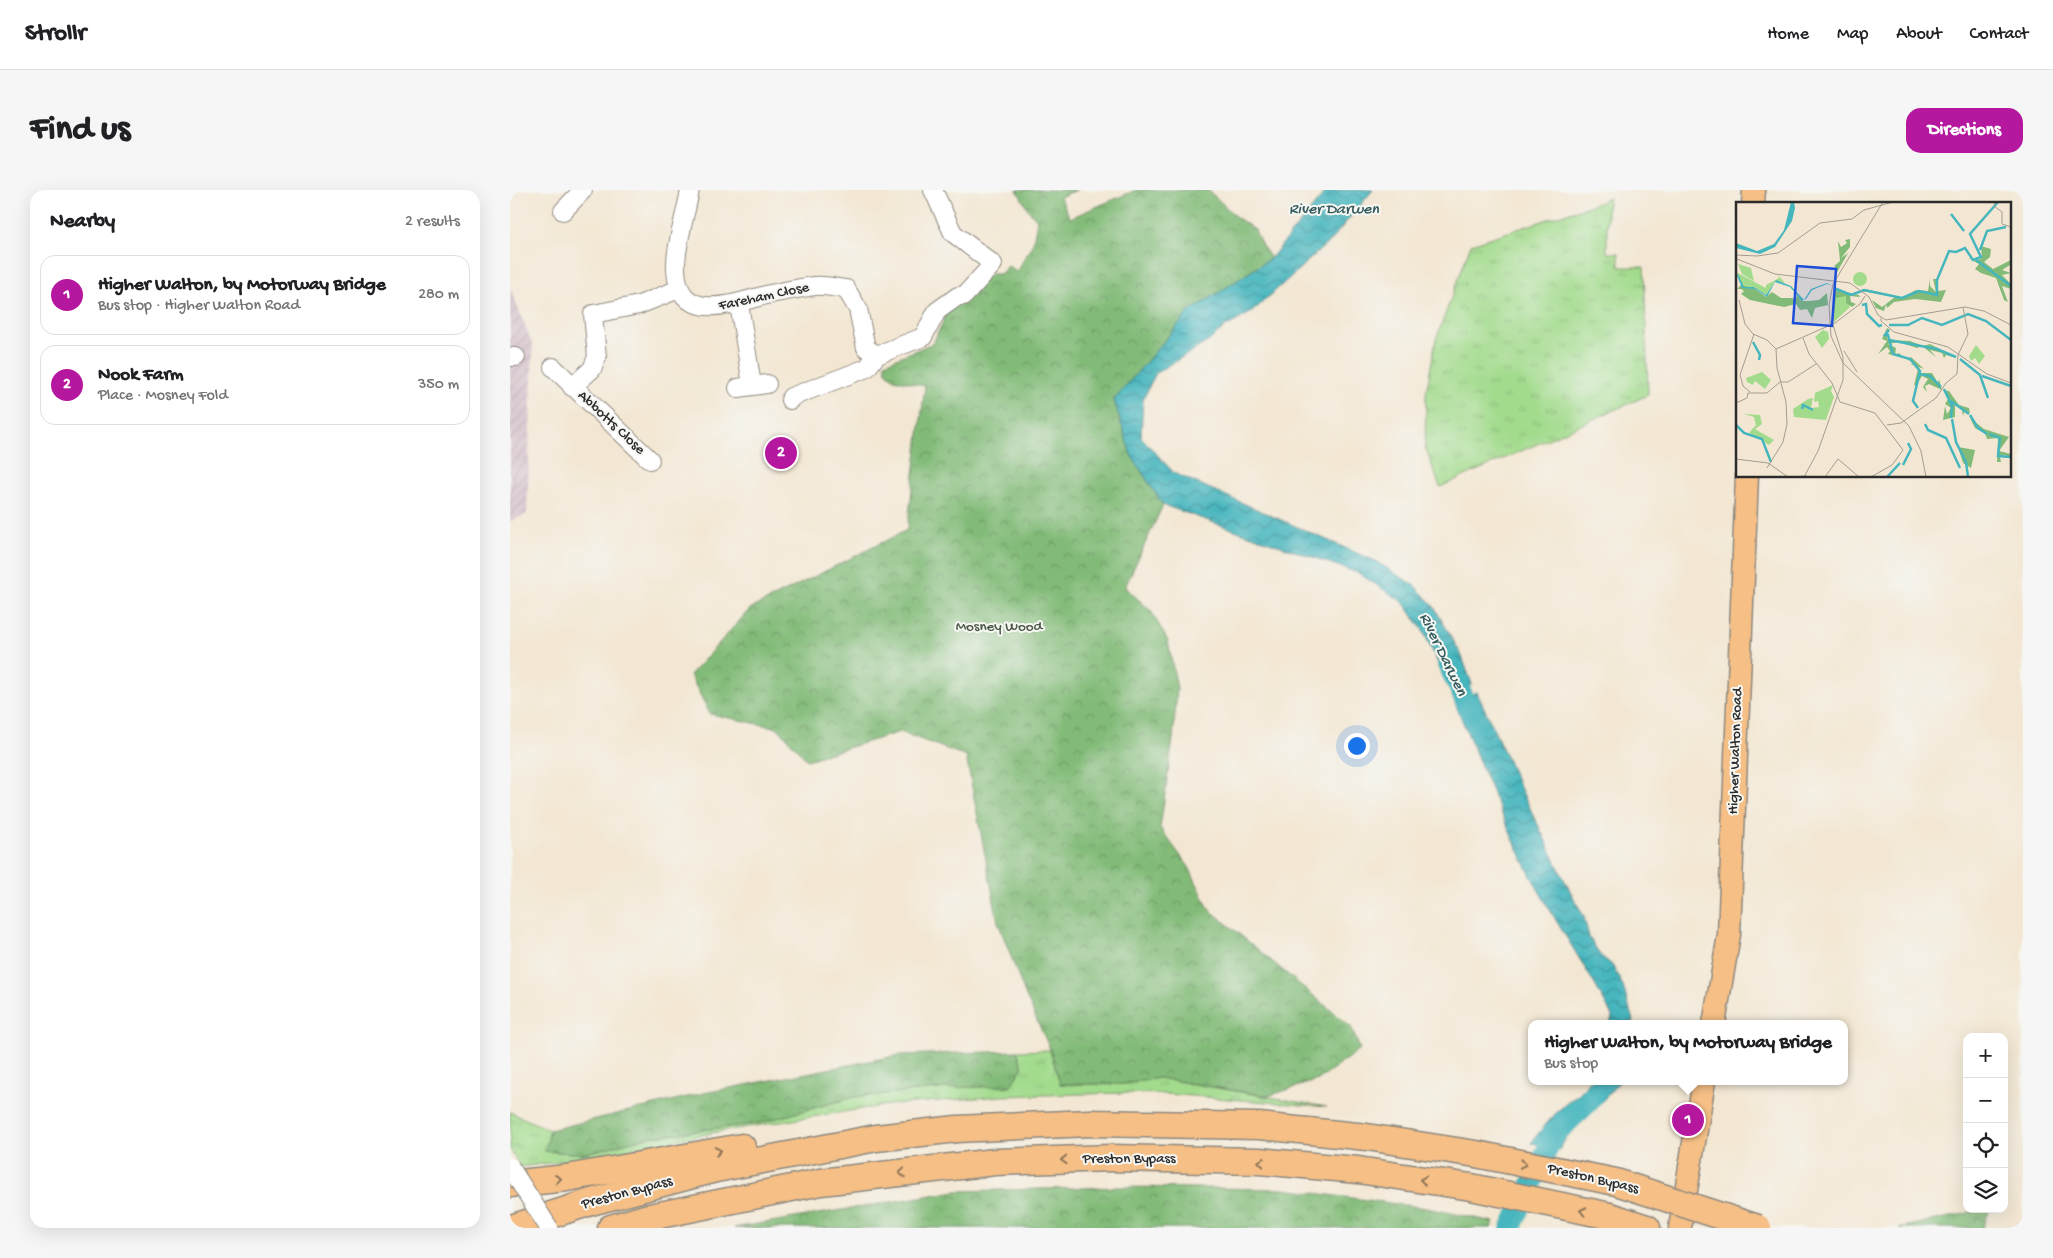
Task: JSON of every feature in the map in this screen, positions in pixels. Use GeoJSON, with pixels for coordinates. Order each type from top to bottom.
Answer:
{"type":"FeatureCollection","features":[{"type":"Feature","properties":{"kind":"highway"},"geometry":{"type":"LineString","coordinates":[[510,1184],[567,1178],[869,1125],[1062,1107],[1146,1107],[1304,1114],[1423,1146]]}},
{"type":"Feature","properties":{"kind":"highway","name":"Preston Bypass"},"geometry":{"type":"LineString","coordinates":[[510,1228],[591,1202],[716,1169],[876,1138],[957,1129],[1090,1123],[1259,1126],[1367,1137],[1476,1154],[1616,1182],[1758,1228]]}},
{"type":"Feature","properties":{"kind":"highway","name":"Preston Bypass"},"geometry":{"type":"LineString","coordinates":[[611,1228],[645,1218],[821,1182],[995,1162],[1111,1158],[1259,1161],[1358,1170],[1471,1187],[1610,1216],[1647,1228]]}},
{"type":"Feature","properties":{"kind":"main road","name":"Higher Walton Road"},"geometry":{"type":"LineString","coordinates":[[1715,1020],[1729,935],[1747,478]]}},
{"type":"Feature","properties":{"kind":"main road"},"geometry":{"type":"LineString","coordinates":[[1680,1228],[1703,1085]]}},
{"type":"Feature","properties":{"kind":"street"},"geometry":{"type":"LineString","coordinates":[[563,211],[583,190]]}},
{"type":"Feature","properties":{"kind":"street"},"geometry":{"type":"LineString","coordinates":[[679,289],[676,269],[690,190]]}},
{"type":"Feature","properties":{"kind":"street"},"geometry":{"type":"LineString","coordinates":[[790,400],[791,397],[867,368],[877,355],[923,337],[937,311],[958,296],[964,296],[993,264],[953,233],[933,190]]}},
{"type":"Feature","properties":{"kind":"street","name":"Fareham Close"},"geometry":{"type":"LineString","coordinates":[[679,289],[690,301],[712,308],[739,304],[769,295],[817,286],[846,289],[858,309],[866,348],[877,355]]}},
{"type":"Feature","properties":{"kind":"street","name":"Abbotts Close"},"geometry":{"type":"LineString","coordinates":[[572,387],[592,369],[597,357],[593,314],[639,306],[679,289]]}},
{"type":"Feature","properties":{"kind":"street"},"geometry":{"type":"LineString","coordinates":[[739,304],[752,386]]}},
{"type":"Feature","properties":{"kind":"street","name":"Abbotts Close"},"geometry":{"type":"LineString","coordinates":[[553,367],[650,460]]}},
{"type":"Feature","properties":{"kind":"street"},"geometry":{"type":"LineString","coordinates":[[510,1167],[549,1228]]}},
{"type":"Feature","properties":{"kind":"shaded area"},"geometry":{"type":"Polygon","coordinates":[[[510,288],[533,345],[527,514],[510,521],[510,288]]]}},
{"type":"Feature","properties":{"kind":"green space","name":"Mosney Wood"},"geometry":{"type":"Polygon","coordinates":[[[1017,190],[1077,190],[1060,197],[1070,218],[1136,190],[1208,190],[1235,216],[1255,230],[1262,246],[1271,258],[1189,312],[1114,400],[1131,455],[1163,505],[1125,587],[1151,611],[1168,641],[1177,689],[1173,739],[1160,828],[1189,867],[1209,909],[1351,1027],[1360,1049],[1318,1080],[1268,1096],[1159,1078],[1124,1084],[1060,1084],[1050,1049],[1025,994],[998,922],[966,756],[900,732],[807,760],[778,728],[710,714],[690,675],[750,609],[907,530],[925,386],[894,379],[886,372],[885,363],[933,343],[947,313],[991,274],[1000,274],[1008,266],[1017,272],[1033,243],[1037,220],[1029,211],[1017,190]]]}},
{"type":"Feature","properties":{"kind":"green space"},"geometry":{"type":"Polygon","coordinates":[[[1609,198],[1607,208],[1607,253],[1619,253],[1619,267],[1644,267],[1648,395],[1440,487],[1425,447],[1426,393],[1436,339],[1471,244],[1609,198]]]}},
{"type":"Feature","properties":{"kind":"green space"},"geometry":{"type":"Polygon","coordinates":[[[1050,1050],[1060,1084],[1124,1084],[1159,1078],[1327,1107],[1167,1094],[1123,1093],[1002,1096],[888,1105],[722,1131],[574,1160],[520,1167],[510,1149],[510,1112],[550,1130],[545,1151],[583,1154],[648,1137],[759,1123],[854,1097],[948,1088],[1010,1086],[1023,1067],[1017,1051],[1050,1050]]]}},
{"type":"Feature","properties":{"kind":"green space"},"geometry":{"type":"Polygon","coordinates":[[[1017,1051],[1023,1067],[1010,1086],[948,1088],[854,1097],[759,1123],[648,1137],[583,1154],[545,1151],[550,1130],[704,1093],[900,1055],[1017,1051]]]}},
{"type":"Feature","properties":{"kind":"green space"},"geometry":{"type":"Polygon","coordinates":[[[1122,1187],[1284,1189],[1427,1208],[1494,1222],[1491,1228],[734,1228],[956,1191],[1122,1187]]]}},
{"type":"Feature","properties":{"kind":"green space"},"geometry":{"type":"Polygon","coordinates":[[[1968,1213],[1988,1213],[1982,1228],[1899,1228],[1968,1213]]]}},
{"type":"Feature","properties":{"kind":"water","name":"River Darwen"},"geometry":{"type":"Polygon","coordinates":[[[1327,190],[1373,190],[1331,240],[1252,312],[1224,328],[1209,341],[1156,373],[1143,399],[1141,437],[1174,473],[1375,561],[1415,586],[1433,605],[1461,654],[1472,684],[1453,695],[1422,629],[1403,602],[1358,573],[1163,505],[1131,455],[1114,400],[1189,312],[1271,258],[1327,190]]]}},
{"type":"Feature","properties":{"kind":"water","name":"River Darwen"},"geometry":{"type":"Polygon","coordinates":[[[1477,692],[1517,781],[1584,917],[1589,937],[1600,955],[1612,965],[1623,986],[1633,1020],[1611,1020],[1612,1016],[1530,874],[1491,789],[1455,703],[1477,692]]]}},
{"type":"Feature","properties":{"kind":"water"},"geometry":{"type":"Polygon","coordinates":[[[1586,1085],[1616,1085],[1588,1117],[1568,1134],[1560,1149],[1531,1143],[1556,1113],[1580,1093],[1586,1085]]]}},
{"type":"Feature","properties":{"kind":"waterway","name":"River Darwen"},"geometry":{"type":"LineString","coordinates":[[1448,664],[1476,724]]}},
{"type":"Feature","properties":{"kind":"waterway","name":"River Darwen"},"geometry":{"type":"LineString","coordinates":[[1511,1228],[1554,1135],[1589,1102],[1600,1085]]}},
{"type":"Feature","properties":{"kind":"place","name":"Nook Farm"},"geometry":{"type":"Point","coordinates":[781,453]}},
{"type":"Feature","properties":{"kind":"place","name":"Higher Walton, by Motorway Bridge"},"geometry":{"type":"Point","coordinates":[1688,1120]}}]}
